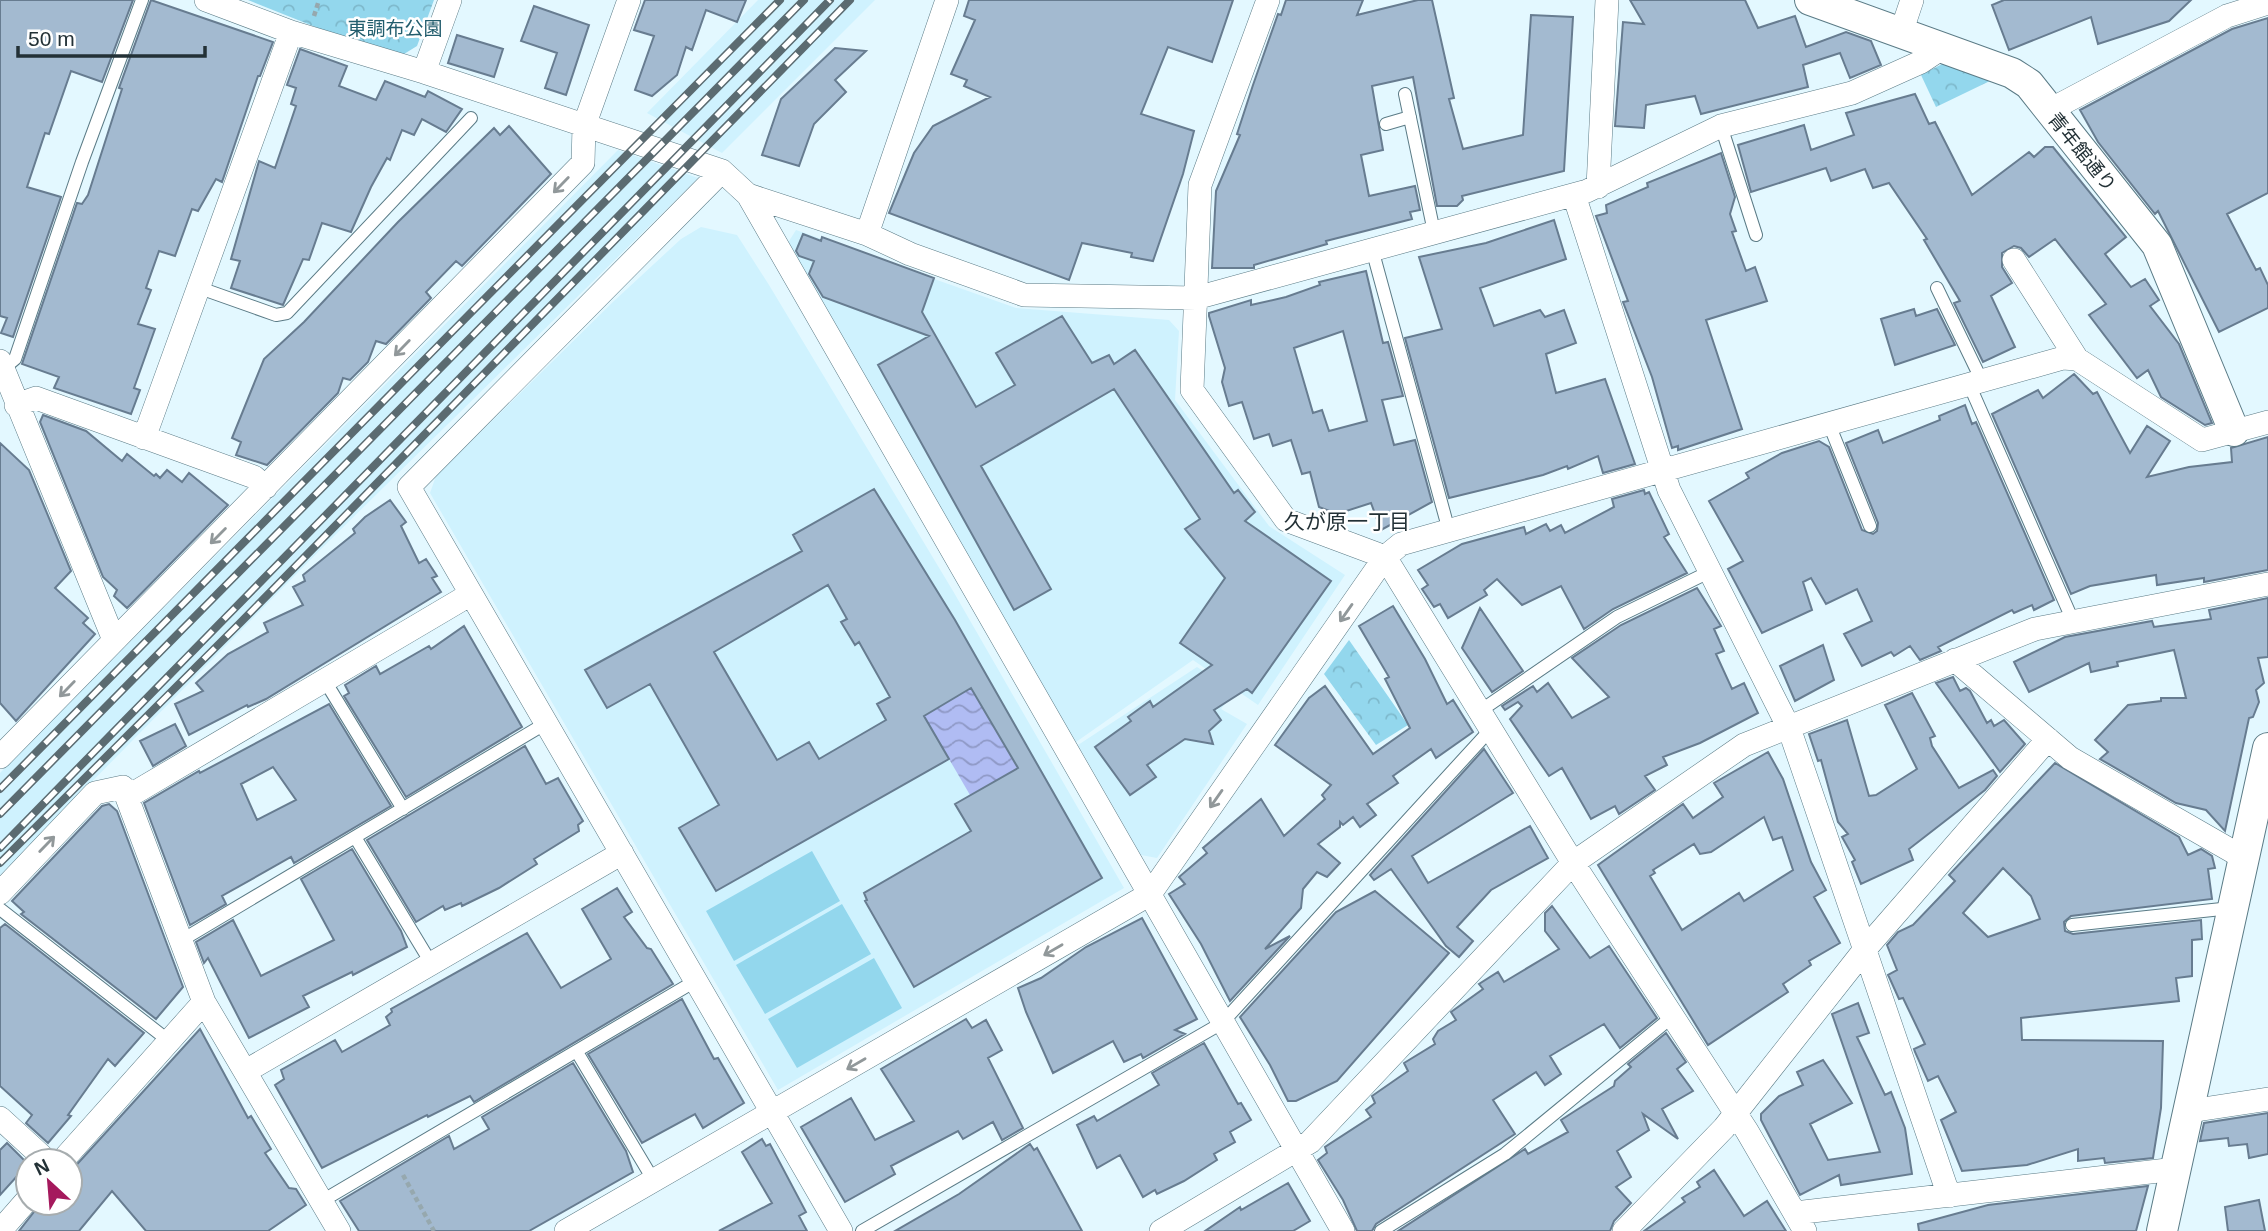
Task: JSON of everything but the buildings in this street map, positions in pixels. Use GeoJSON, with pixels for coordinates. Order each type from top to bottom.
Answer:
{"type":"FeatureCollection","features":[{"type":"Feature","properties":{"kind":"street"},"geometry":{"type":"LineString","coordinates":[[208,0],[291,32],[424,72],[722,171],[748,195],[990,622],[1343,1231]]}},
{"type":"Feature","properties":{"kind":"street"},"geometry":{"type":"LineString","coordinates":[[424,72],[450,0]]}},
{"type":"Feature","properties":{"kind":"street"},"geometry":{"type":"LineString","coordinates":[[0,757],[583,163],[584,126],[629,0]]}},
{"type":"Feature","properties":{"kind":"street"},"geometry":{"type":"LineString","coordinates":[[866,234],[947,0]]}},
{"type":"Feature","properties":{"kind":"street"},"geometry":{"type":"LineString","coordinates":[[1268,0],[1200,185],[1192,390],[1286,520],[1385,557],[1573,863],[1734,1115],[1747,1131],[1800,1222],[1949,1196],[2176,1170]]}},
{"type":"Feature","properties":{"kind":"street"},"geometry":{"type":"LineString","coordinates":[[1598,187],[1606,0]]}},
{"type":"Feature","properties":{"kind":"street","name":"青年館通り"},"geometry":{"type":"LineString","coordinates":[[1810,0],[1901,33],[1944,41],[2018,76],[2034,89],[2157,245],[2234,431]]}},
{"type":"Feature","properties":{"kind":"street"},"geometry":{"type":"LineString","coordinates":[[1901,33],[1912,0]]}},
{"type":"Feature","properties":{"kind":"street"},"geometry":{"type":"LineString","coordinates":[[2049,111],[2227,16],[2268,4]]}},
{"type":"Feature","properties":{"kind":"street"},"geometry":{"type":"LineString","coordinates":[[144,438],[291,32]]}},
{"type":"Feature","properties":{"kind":"street"},"geometry":{"type":"LineString","coordinates":[[748,195],[866,234],[911,254],[1024,295],[1196,298],[1598,187],[1721,126],[1852,93],[1921,62],[1944,41]]}},
{"type":"Feature","properties":{"kind":"street"},"geometry":{"type":"LineString","coordinates":[[722,171],[409,487],[774,1111],[841,1231]]}},
{"type":"Feature","properties":{"kind":"street"},"geometry":{"type":"LineString","coordinates":[[1574,195],[1668,490],[1789,728],[1949,1196]]}},
{"type":"Feature","properties":{"kind":"street"},"geometry":{"type":"LineString","coordinates":[[2014,260],[2077,359],[2202,440],[2268,422]]}},
{"type":"Feature","properties":{"kind":"street"},"geometry":{"type":"LineString","coordinates":[[566,1231],[1150,894],[1385,557],[1401,544],[1975,382],[2063,358],[2077,359]]}},
{"type":"Feature","properties":{"kind":"street"},"geometry":{"type":"LineString","coordinates":[[1,368],[114,640]]}},
{"type":"Feature","properties":{"kind":"street"},"geometry":{"type":"LineString","coordinates":[[16,405],[36,398],[254,477],[266,487]]}},
{"type":"Feature","properties":{"kind":"street"},"geometry":{"type":"LineString","coordinates":[[1161,1231],[1310,1142],[1573,863],[1744,745],[2035,629],[2268,584]]}},
{"type":"Feature","properties":{"kind":"street"},"geometry":{"type":"LineString","coordinates":[[129,796],[471,594]]}},
{"type":"Feature","properties":{"kind":"street"},"geometry":{"type":"LineString","coordinates":[[1955,660],[2070,758],[2244,858]]}},
{"type":"Feature","properties":{"kind":"street"},"geometry":{"type":"LineString","coordinates":[[1624,1231],[1734,1115],[1866,948],[2048,739]]}},
{"type":"Feature","properties":{"kind":"street"},"geometry":{"type":"LineString","coordinates":[[2162,1231],[2268,748]]}},
{"type":"Feature","properties":{"kind":"street"},"geometry":{"type":"LineString","coordinates":[[0,893],[96,793],[123,786],[129,796],[204,1002],[339,1231]]}},
{"type":"Feature","properties":{"kind":"street"},"geometry":{"type":"LineString","coordinates":[[246,1070],[622,853]]}},
{"type":"Feature","properties":{"kind":"street"},"geometry":{"type":"LineString","coordinates":[[74,1147],[204,1002]]}},
{"type":"Feature","properties":{"kind":"street"},"geometry":{"type":"LineString","coordinates":[[2190,1111],[2268,1099]]}},
{"type":"Feature","properties":{"kind":"street"},"geometry":{"type":"LineString","coordinates":[[0,1118],[32,1147]]}},
{"type":"Feature","properties":{"kind":"street"},"geometry":{"type":"LineString","coordinates":[[0,1231],[14,1215]]}},
{"type":"Feature","properties":{"kind":"lane"},"geometry":{"type":"LineString","coordinates":[[1,368],[15,359],[82,162],[142,0]]}},
{"type":"Feature","properties":{"kind":"lane"},"geometry":{"type":"LineString","coordinates":[[1405,94],[1434,232]]}},
{"type":"Feature","properties":{"kind":"lane"},"geometry":{"type":"LineString","coordinates":[[1386,124],[1410,117]]}},
{"type":"Feature","properties":{"kind":"lane"},"geometry":{"type":"LineString","coordinates":[[198,287],[276,315],[287,313],[471,118]]}},
{"type":"Feature","properties":{"kind":"lane"},"geometry":{"type":"LineString","coordinates":[[1721,126],[1756,234]]}},
{"type":"Feature","properties":{"kind":"lane"},"geometry":{"type":"LineString","coordinates":[[1372,249],[1449,531]]}},
{"type":"Feature","properties":{"kind":"lane"},"geometry":{"type":"LineString","coordinates":[[1937,288],[2073,621]]}},
{"type":"Feature","properties":{"kind":"lane"},"geometry":{"type":"LineString","coordinates":[[1829,424],[1870,526]]}},
{"type":"Feature","properties":{"kind":"lane"},"geometry":{"type":"LineString","coordinates":[[862,1231],[1222,1023],[1485,720],[1617,617],[1709,572]]}},
{"type":"Feature","properties":{"kind":"lane"},"geometry":{"type":"LineString","coordinates":[[325,681],[403,809]]}},
{"type":"Feature","properties":{"kind":"lane"},"geometry":{"type":"LineString","coordinates":[[182,940],[548,722]]}},
{"type":"Feature","properties":{"kind":"lane"},"geometry":{"type":"LineString","coordinates":[[355,837],[431,964]]}},
{"type":"Feature","properties":{"kind":"lane"},"geometry":{"type":"LineString","coordinates":[[2072,925],[2231,908]]}},
{"type":"Feature","properties":{"kind":"lane"},"geometry":{"type":"LineString","coordinates":[[0,909],[169,1041]]}},
{"type":"Feature","properties":{"kind":"lane"},"geometry":{"type":"LineString","coordinates":[[321,1200],[697,980]]}},
{"type":"Feature","properties":{"kind":"lane"},"geometry":{"type":"LineString","coordinates":[[1381,1231],[1505,1154],[1673,1016]]}},
{"type":"Feature","properties":{"kind":"lane"},"geometry":{"type":"LineString","coordinates":[[577,1052],[654,1181]]}},
{"type":"Feature","properties":{"kind":"path"},"geometry":{"type":"LineString","coordinates":[[394,1158],[434,1231]]}},
{"type":"Feature","properties":{"kind":"shaded area"},"geometry":{"type":"Polygon","coordinates":[[[758,0],[875,0],[722,153],[647,113],[758,0]]]}},
{"type":"Feature","properties":{"kind":"shaded area"},"geometry":{"type":"Polygon","coordinates":[[[618,150],[698,178],[322,548],[0,875],[0,773],[618,150]]]}},
{"type":"Feature","properties":{"kind":"shaded area"},"geometry":{"type":"Polygon","coordinates":[[[701,227],[737,235],[769,285],[953,591],[1124,888],[778,1090],[430,493],[436,476],[614,301],[681,239],[701,227]]]}},
{"type":"Feature","properties":{"kind":"shaded area"},"geometry":{"type":"Polygon","coordinates":[[[796,230],[1016,308],[1169,320],[1179,331],[1175,400],[1269,526],[1345,575],[1258,705],[1193,660],[1076,742],[784,249],[796,230]]]}},
{"type":"Feature","properties":{"kind":"shaded area"},"geometry":{"type":"Polygon","coordinates":[[[1197,667],[1235,691],[1221,709],[1247,724],[1157,858],[1141,855],[1078,745],[1197,667]]]}},
{"type":"Feature","properties":{"kind":"green space","name":"東調布公園"},"geometry":{"type":"Polygon","coordinates":[[[248,0],[434,0],[417,46],[396,59],[248,0]]]}},
{"type":"Feature","properties":{"kind":"green space"},"geometry":{"type":"Polygon","coordinates":[[[1946,62],[1994,79],[1936,107],[1921,75],[1946,62]]]}},
{"type":"Feature","properties":{"kind":"green space"},"geometry":{"type":"Polygon","coordinates":[[[1349,640],[1408,725],[1376,745],[1324,674],[1349,640]]]}},
{"type":"Feature","properties":{"kind":"green space"},"geometry":{"type":"Polygon","coordinates":[[[812,851],[840,901],[734,961],[706,911],[812,851]]]}},
{"type":"Feature","properties":{"kind":"green space"},"geometry":{"type":"Polygon","coordinates":[[[842,904],[871,954],[765,1014],[736,965],[842,904]]]}},
{"type":"Feature","properties":{"kind":"green space"},"geometry":{"type":"Polygon","coordinates":[[[874,958],[902,1008],[797,1068],[768,1019],[874,958]]]}},
{"type":"Feature","properties":{"kind":"water"},"geometry":{"type":"Polygon","coordinates":[[[971,688],[1018,768],[970,795],[924,716],[971,688]]]}},
{"type":"Feature","properties":{"kind":"railway"},"geometry":{"type":"LineString","coordinates":[[0,789],[780,0]]}},
{"type":"Feature","properties":{"kind":"railway"},"geometry":{"type":"LineString","coordinates":[[0,814],[804,0]]}},
{"type":"Feature","properties":{"kind":"railway"},"geometry":{"type":"LineString","coordinates":[[0,848],[830,0]]}},
{"type":"Feature","properties":{"kind":"railway"},"geometry":{"type":"LineString","coordinates":[[0,863],[241,622],[850,0]]}},
{"type":"Feature","properties":{"kind":"district","name":"久が原一丁目"},"geometry":{"type":"Point","coordinates":[1347,521]}}]}
